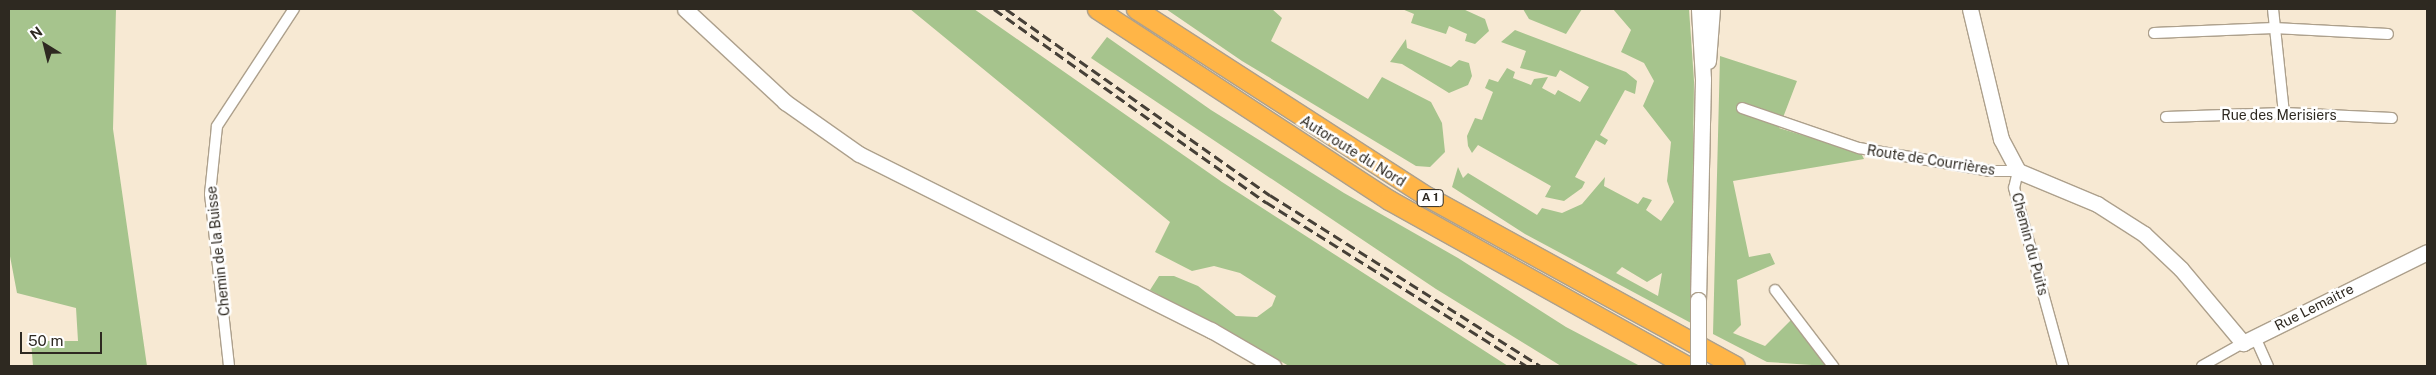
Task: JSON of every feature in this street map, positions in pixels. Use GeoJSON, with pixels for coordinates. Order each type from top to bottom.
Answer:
{"type":"FeatureCollection","features":[{"type":"Feature","properties":{"kind":"highway","name":"Autoroute du Nord"},"geometry":{"type":"LineString","coordinates":[[1097,9],[1389,200],[1687,366]]}},
{"type":"Feature","properties":{"kind":"highway","name":"Autoroute du Nord"},"geometry":{"type":"LineString","coordinates":[[1136,9],[1428,197],[1735,366]]}},
{"type":"Feature","properties":{"kind":"street","name":"Chemin de la Buisse"},"geometry":{"type":"LineString","coordinates":[[229,366],[210,194],[217,126],[294,9]]}},
{"type":"Feature","properties":{"kind":"street"},"geometry":{"type":"LineString","coordinates":[[685,9],[785,102],[859,154],[1211,330],[1273,366]]}},
{"type":"Feature","properties":{"kind":"street"},"geometry":{"type":"LineString","coordinates":[[1698,366],[1703,79],[1699,9]]}},
{"type":"Feature","properties":{"kind":"street"},"geometry":{"type":"LineString","coordinates":[[1703,79],[1710,57],[1712,9]]}},
{"type":"Feature","properties":{"kind":"street","name":"Chemin du Puits"},"geometry":{"type":"LineString","coordinates":[[1970,9],[2001,139],[2018,171],[2014,188],[2063,366]]}},
{"type":"Feature","properties":{"kind":"street"},"geometry":{"type":"LineString","coordinates":[[2273,9],[2284,112]]}},
{"type":"Feature","properties":{"kind":"street"},"geometry":{"type":"LineString","coordinates":[[2154,33],[2274,28],[2388,34]]}},
{"type":"Feature","properties":{"kind":"street","name":"Route de Courrières"},"geometry":{"type":"LineString","coordinates":[[1742,108],[1859,148],[1989,171],[2018,171],[2097,204],[2144,234],[2182,268],[2249,340]]}},
{"type":"Feature","properties":{"kind":"street","name":"Rue des Merisiers"},"geometry":{"type":"LineString","coordinates":[[2166,117],[2284,112],[2392,118]]}},
{"type":"Feature","properties":{"kind":"street","name":"Rue Lemaitre"},"geometry":{"type":"LineString","coordinates":[[2202,366],[2249,340],[2427,252]]}},
{"type":"Feature","properties":{"kind":"street"},"geometry":{"type":"LineString","coordinates":[[1775,290],[1833,366]]}},
{"type":"Feature","properties":{"kind":"street"},"geometry":{"type":"LineString","coordinates":[[2249,340],[2268,366]]}},
{"type":"Feature","properties":{"kind":"green space"},"geometry":{"type":"Polygon","coordinates":[[[9,9],[116,9],[113,129],[147,366],[33,366],[31,341],[78,341],[76,308],[17,293],[9,251],[9,9]]]}},
{"type":"Feature","properties":{"kind":"green space"},"geometry":{"type":"Polygon","coordinates":[[[910,9],[974,9],[1222,182],[1508,366],[1289,366],[1150,290],[1159,276],[1174,276],[1198,286],[1236,316],[1257,317],[1272,306],[1276,296],[1240,273],[1214,266],[1192,271],[1155,252],[1170,222],[910,9]]]}},
{"type":"Feature","properties":{"kind":"green space"},"geometry":{"type":"Polygon","coordinates":[[[1166,9],[1272,9],[1282,18],[1271,41],[1368,99],[1382,77],[1431,102],[1442,123],[1445,152],[1430,167],[1416,166],[1242,61],[1166,9]]]}},
{"type":"Feature","properties":{"kind":"green space"},"geometry":{"type":"Polygon","coordinates":[[[1402,9],[1463,9],[1485,19],[1489,31],[1475,44],[1465,41],[1467,34],[1449,26],[1446,34],[1411,23],[1414,14],[1402,9]]]}},
{"type":"Feature","properties":{"kind":"green space"},"geometry":{"type":"Polygon","coordinates":[[[1523,9],[1582,9],[1566,34],[1529,19],[1523,9]]]}},
{"type":"Feature","properties":{"kind":"green space"},"geometry":{"type":"Polygon","coordinates":[[[1613,9],[1689,9],[1694,81],[1691,323],[1525,234],[1452,187],[1458,167],[1463,178],[1468,173],[1537,215],[1542,208],[1562,213],[1582,204],[1605,177],[1604,186],[1638,204],[1643,197],[1652,200],[1646,210],[1661,221],[1674,202],[1667,181],[1671,142],[1643,106],[1654,81],[1644,63],[1621,52],[1631,30],[1613,9]],[[1622,267],[1616,273],[1658,296],[1662,273],[1647,282],[1622,267]]]}},
{"type":"Feature","properties":{"kind":"green space"},"geometry":{"type":"Polygon","coordinates":[[[1515,30],[1626,72],[1637,81],[1635,94],[1625,90],[1600,135],[1608,140],[1605,145],[1596,140],[1575,177],[1585,182],[1582,188],[1564,201],[1545,197],[1551,186],[1478,145],[1472,153],[1468,146],[1467,136],[1475,118],[1482,120],[1493,92],[1485,88],[1489,79],[1498,82],[1507,68],[1515,72],[1513,78],[1531,85],[1534,79],[1548,77],[1542,88],[1555,95],[1558,90],[1580,102],[1589,87],[1560,70],[1556,77],[1520,68],[1526,51],[1501,42],[1515,30]]]}},
{"type":"Feature","properties":{"kind":"green space"},"geometry":{"type":"Polygon","coordinates":[[[1107,37],[1211,110],[1344,193],[1458,258],[1566,327],[1640,366],[1561,366],[1436,289],[1091,58],[1107,37]]]}},
{"type":"Feature","properties":{"kind":"green space"},"geometry":{"type":"Polygon","coordinates":[[[1406,39],[1407,48],[1451,67],[1459,60],[1469,63],[1472,76],[1468,85],[1449,93],[1402,64],[1390,62],[1406,39]]]}},
{"type":"Feature","properties":{"kind":"green space"},"geometry":{"type":"Polygon","coordinates":[[[1720,56],[1797,81],[1779,128],[1861,153],[1864,159],[1733,181],[1749,257],[1770,253],[1775,264],[1737,280],[1741,325],[1733,333],[1765,346],[1791,320],[1827,366],[1767,362],[1713,334],[1720,56]]]}},
{"type":"Feature","properties":{"kind":"railway"},"geometry":{"type":"LineString","coordinates":[[994,9],[1266,202],[1526,366]]}},
{"type":"Feature","properties":{"kind":"railway"},"geometry":{"type":"LineString","coordinates":[[1006,9],[1270,195],[1541,366]]}}]}
